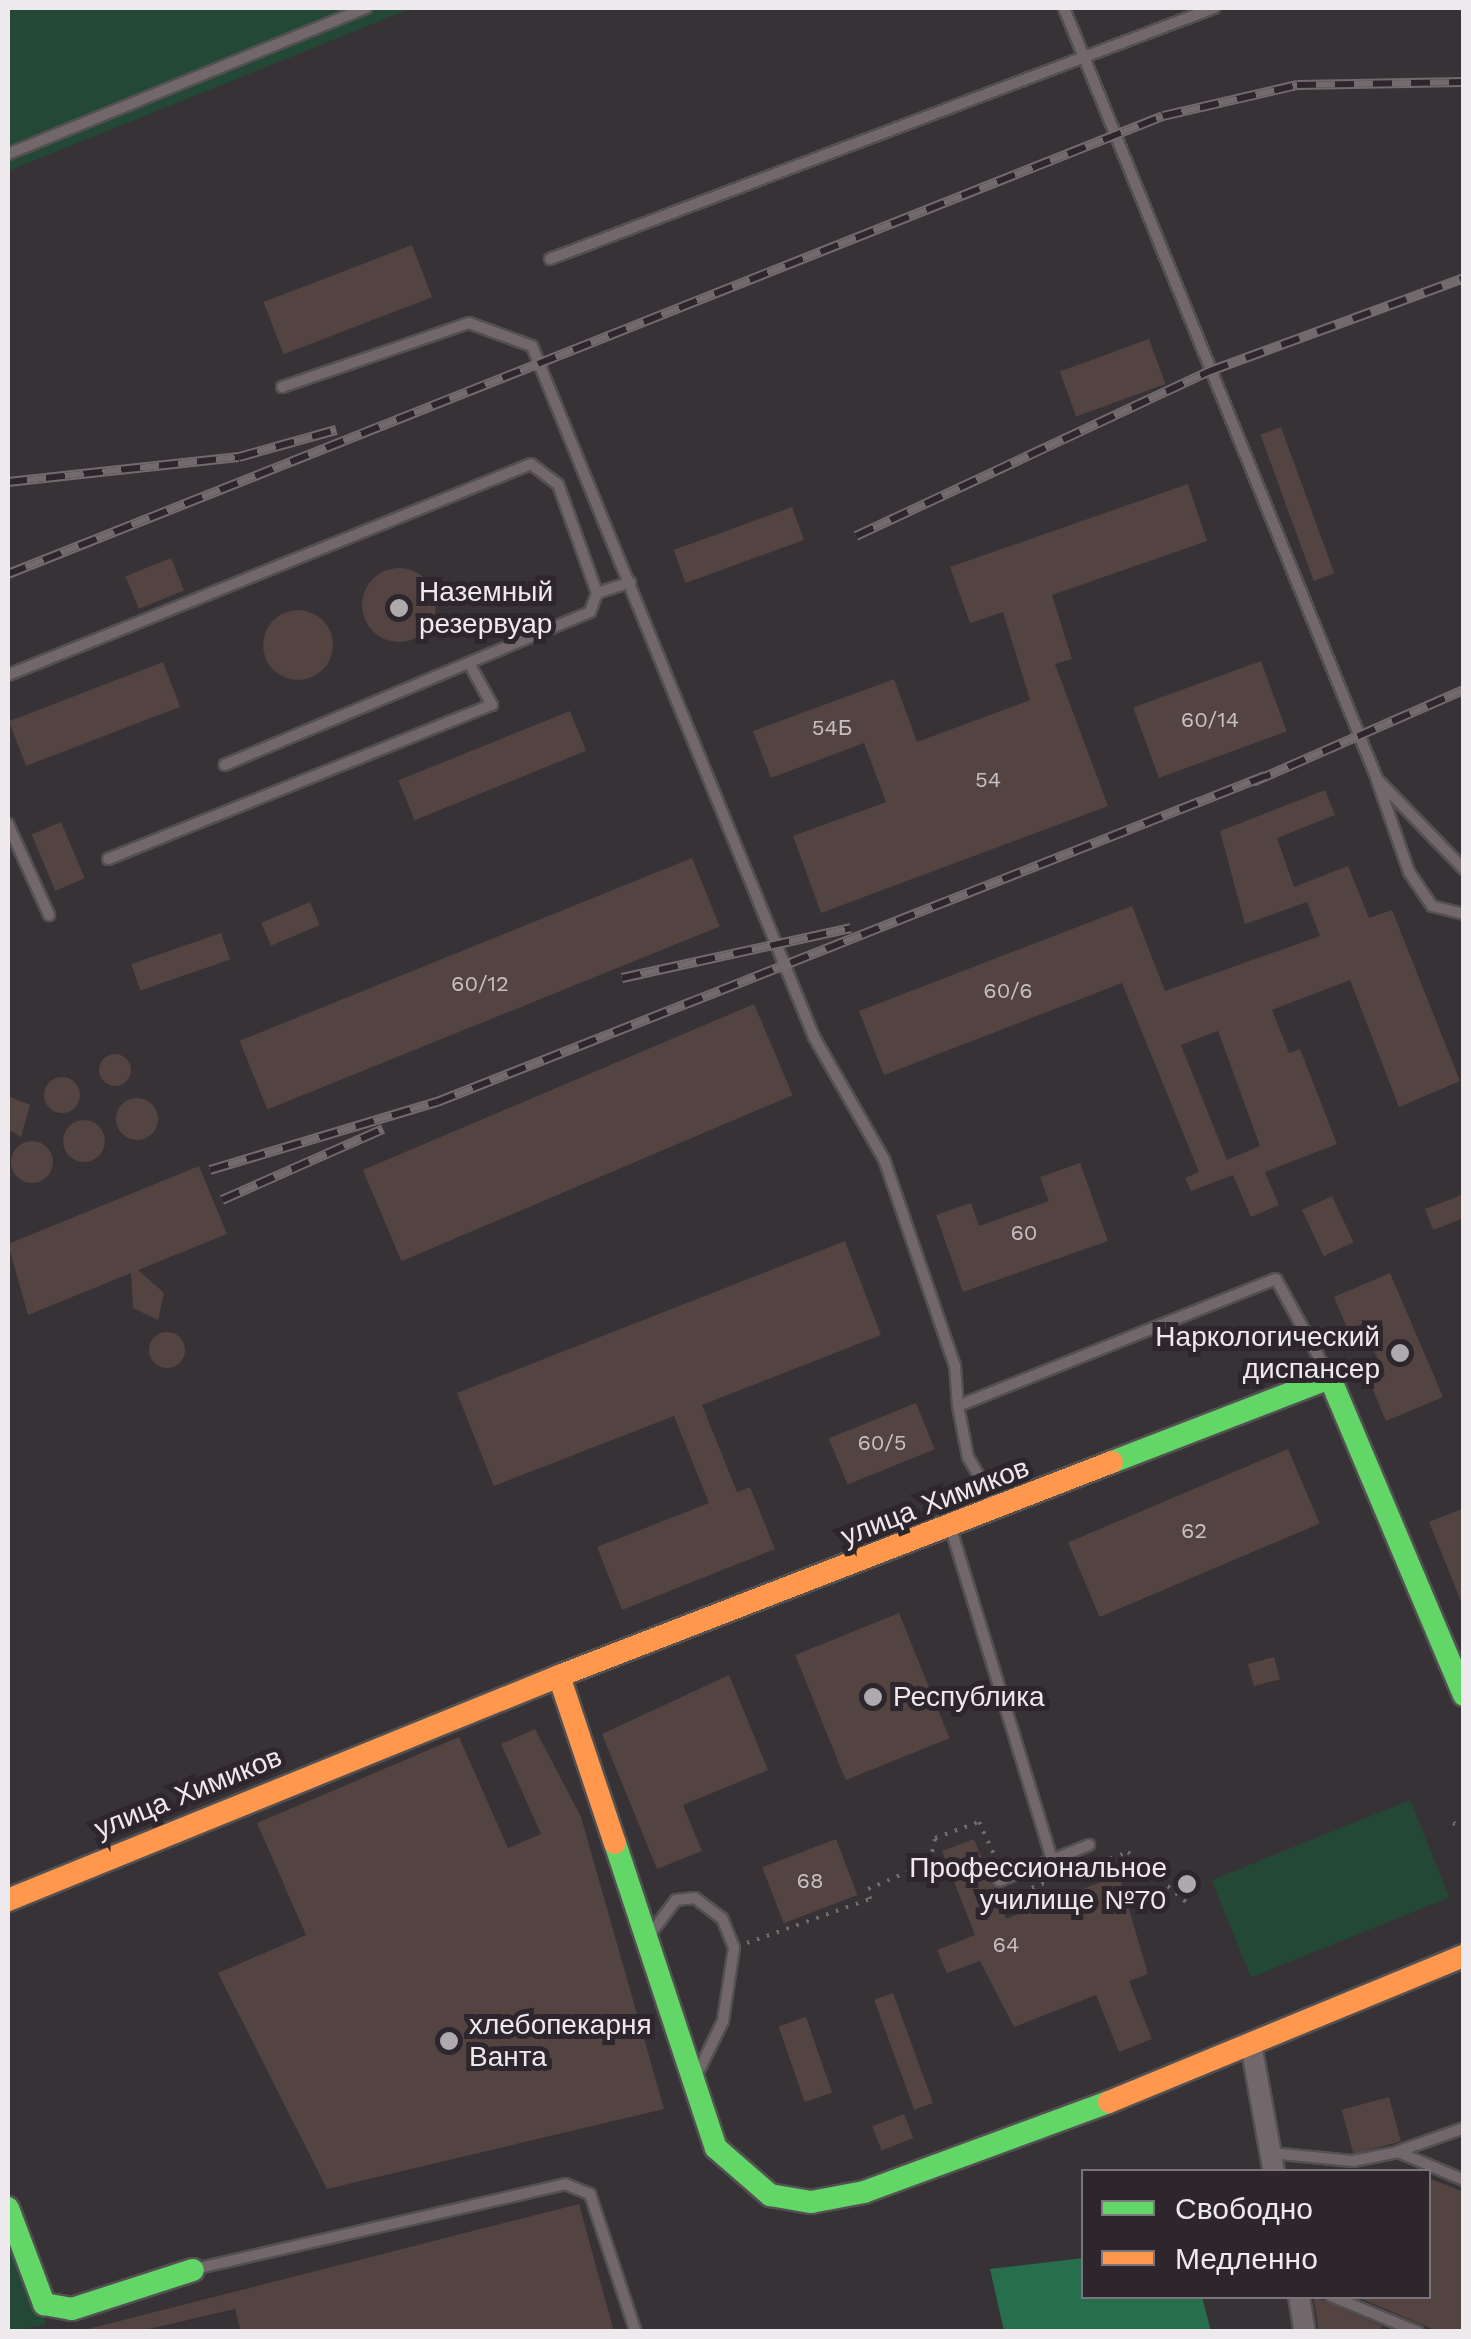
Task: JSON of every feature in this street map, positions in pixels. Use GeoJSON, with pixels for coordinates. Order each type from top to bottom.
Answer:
{"type":"FeatureCollection","features":[{"type":"Feature","properties":{"kind":"street","name":"улица Химиков"},"geometry":{"type":"LineString","coordinates":[[8,1900],[559,1676],[951,1529],[1330,1378]]}},
{"type":"Feature","properties":{"kind":"street"},"geometry":{"type":"LineString","coordinates":[[1330,1378],[1464,1695]]}},
{"type":"Feature","properties":{"kind":"street"},"geometry":{"type":"LineString","coordinates":[[559,1676],[691,2092],[716,2148],[745,2180],[811,2202],[864,2192],[1252,2050],[1464,1956]]}},
{"type":"Feature","properties":{"kind":"street"},"geometry":{"type":"LineString","coordinates":[[1252,2050],[1272,2162]]}},
{"type":"Feature","properties":{"kind":"street"},"geometry":{"type":"LineString","coordinates":[[8,2208],[44,2304],[72,2308],[193,2270]]}},
{"type":"Feature","properties":{"kind":"street"},"geometry":{"type":"LineString","coordinates":[[1300,2299],[1305,2332]]}},
{"type":"Feature","properties":{"kind":"lane"},"geometry":{"type":"LineString","coordinates":[[8,154],[366,8]]}},
{"type":"Feature","properties":{"kind":"lane"},"geometry":{"type":"LineString","coordinates":[[1064,8],[1377,779],[1409,872],[1432,906],[1464,914]]}},
{"type":"Feature","properties":{"kind":"lane"},"geometry":{"type":"LineString","coordinates":[[550,260],[1082,52],[1214,8]]}},
{"type":"Feature","properties":{"kind":"lane"},"geometry":{"type":"LineString","coordinates":[[282,387],[469,323],[532,346],[814,1037],[884,1159],[955,1366],[968,1456],[999,1510]]}},
{"type":"Feature","properties":{"kind":"lane"},"geometry":{"type":"LineString","coordinates":[[8,675],[532,464],[558,484],[597,593],[590,612],[225,764]]}},
{"type":"Feature","properties":{"kind":"lane"},"geometry":{"type":"LineString","coordinates":[[597,593],[630,582]]}},
{"type":"Feature","properties":{"kind":"lane"},"geometry":{"type":"LineString","coordinates":[[108,859],[492,704],[469,663]]}},
{"type":"Feature","properties":{"kind":"lane"},"geometry":{"type":"LineString","coordinates":[[1377,779],[1464,869]]}},
{"type":"Feature","properties":{"kind":"lane"},"geometry":{"type":"LineString","coordinates":[[8,824],[49,915]]}},
{"type":"Feature","properties":{"kind":"lane"},"geometry":{"type":"LineString","coordinates":[[958,1406],[1276,1279],[1330,1378]]}},
{"type":"Feature","properties":{"kind":"lane"},"geometry":{"type":"LineString","coordinates":[[951,1529],[1052,1860]]}},
{"type":"Feature","properties":{"kind":"lane"},"geometry":{"type":"LineString","coordinates":[[1002,1880],[1089,1845]]}},
{"type":"Feature","properties":{"kind":"lane"},"geometry":{"type":"LineString","coordinates":[[646,1946],[664,1910],[695,1898],[722,1918],[734,1948],[722,2021],[691,2092]]}},
{"type":"Feature","properties":{"kind":"lane"},"geometry":{"type":"LineString","coordinates":[[1272,2162],[1355,2166],[1464,2128]]}},
{"type":"Feature","properties":{"kind":"lane"},"geometry":{"type":"LineString","coordinates":[[1398,2152],[1464,2180]]}},
{"type":"Feature","properties":{"kind":"lane"},"geometry":{"type":"LineString","coordinates":[[193,2270],[564,2184],[590,2194],[636,2332]]}},
{"type":"Feature","properties":{"kind":"lane"},"geometry":{"type":"LineString","coordinates":[[1339,2299],[1418,2332]]}},
{"type":"Feature","properties":{"kind":"path"},"geometry":{"type":"LineString","coordinates":[[1464,77],[1464,132]]}},
{"type":"Feature","properties":{"kind":"path"},"geometry":{"type":"LineString","coordinates":[[734,1948],[870,1898],[868,1889],[930,1862],[935,1838],[979,1822],[1014,1900],[1128,1852],[1186,1902]]}},
{"type":"Feature","properties":{"kind":"path"},"geometry":{"type":"LineString","coordinates":[[1454,1823],[1464,1827]]}},
{"type":"Feature","properties":{"kind":"green space"},"geometry":{"type":"Polygon","coordinates":[[[8,8],[412,8],[8,171],[8,8]]]}},
{"type":"Feature","properties":{"kind":"green space"},"geometry":{"type":"Polygon","coordinates":[[[1410,1800],[1449,1897],[1251,1978],[1212,1880],[1410,1800]]]}},
{"type":"Feature","properties":{"kind":"green space"},"geometry":{"type":"Polygon","coordinates":[[[8,2208],[46,2324],[16,2331],[8,2331],[8,2208]]]}},
{"type":"Feature","properties":{"kind":"green space"},"geometry":{"type":"Polygon","coordinates":[[[1081,2258],[1081,2299],[1203,2299],[1211,2331],[1004,2331],[990,2269],[1081,2258]]]}},
{"type":"Feature","properties":{"kind":"building"},"geometry":{"type":"Polygon","coordinates":[[[412,245],[432,297],[284,354],[264,302],[412,245]]]}},
{"type":"Feature","properties":{"kind":"building"},"geometry":{"type":"Polygon","coordinates":[[[1149,339],[1165,384],[1076,417],[1060,371],[1149,339]]]}},
{"type":"Feature","properties":{"kind":"building"},"geometry":{"type":"Polygon","coordinates":[[[1281,427],[1334,574],[1314,581],[1260,435],[1281,427]]]}},
{"type":"Feature","properties":{"kind":"building"},"geometry":{"type":"Polygon","coordinates":[[[1188,484],[1207,541],[1052,595],[1072,659],[1055,664],[1108,806],[821,913],[793,836],[886,802],[864,743],[771,778],[753,731],[894,679],[917,742],[1030,700],[1003,612],[970,623],[950,567],[1188,484]]]}},
{"type":"Feature","properties":{"kind":"building"},"geometry":{"type":"Polygon","coordinates":[[[792,507],[804,540],[686,583],[674,550],[792,507]]]}},
{"type":"Feature","properties":{"kind":"building"},"geometry":{"type":"Polygon","coordinates":[[[171,558],[184,590],[139,609],[126,576],[171,558]]]}},
{"type":"Feature","properties":{"kind":"building","name":"Наземный резервуар"},"geometry":{"type":"Polygon","coordinates":[[[399,568],[413,570],[425,579],[434,591],[434,619],[425,631],[413,640],[399,642],[385,640],[373,631],[364,619],[362,605],[364,591],[373,579],[385,570],[399,568]]]}},
{"type":"Feature","properties":{"kind":"building"},"geometry":{"type":"Polygon","coordinates":[[[298,610],[323,620],[333,645],[323,670],[298,680],[273,670],[263,645],[273,620],[298,610]]]}},
{"type":"Feature","properties":{"kind":"building"},"geometry":{"type":"Polygon","coordinates":[[[1261,661],[1287,731],[1159,778],[1133,708],[1261,661]]]}},
{"type":"Feature","properties":{"kind":"building"},"geometry":{"type":"Polygon","coordinates":[[[163,662],[180,707],[26,766],[9,721],[163,662]]]}},
{"type":"Feature","properties":{"kind":"building"},"geometry":{"type":"Polygon","coordinates":[[[570,711],[586,751],[415,820],[398,780],[570,711]]]}},
{"type":"Feature","properties":{"kind":"building"},"geometry":{"type":"Polygon","coordinates":[[[1325,790],[1335,815],[1277,838],[1294,887],[1348,866],[1369,918],[1392,910],[1460,1081],[1399,1107],[1350,980],[1272,1010],[1289,1053],[1300,1049],[1337,1144],[1265,1172],[1279,1205],[1251,1217],[1233,1175],[1191,1191],[1185,1178],[1199,1172],[1122,983],[884,1075],[859,1011],[1132,906],[1165,991],[1320,936],[1307,902],[1245,924],[1220,831],[1325,790]],[[1218,1031],[1181,1045],[1227,1160],[1260,1146],[1218,1031]]]}},
{"type":"Feature","properties":{"kind":"building"},"geometry":{"type":"Polygon","coordinates":[[[61,822],[85,878],[55,891],[32,835],[61,822]]]}},
{"type":"Feature","properties":{"kind":"building"},"geometry":{"type":"Polygon","coordinates":[[[692,858],[720,927],[267,1109],[240,1041],[692,858]]]}},
{"type":"Feature","properties":{"kind":"building"},"geometry":{"type":"Polygon","coordinates":[[[310,902],[320,925],[271,946],[261,923],[310,902]]]}},
{"type":"Feature","properties":{"kind":"building"},"geometry":{"type":"Polygon","coordinates":[[[221,933],[230,959],[140,990],[131,964],[221,933]]]}},
{"type":"Feature","properties":{"kind":"building"},"geometry":{"type":"Polygon","coordinates":[[[754,1004],[793,1095],[401,1261],[363,1170],[754,1004]]]}},
{"type":"Feature","properties":{"kind":"building"},"geometry":{"type":"Polygon","coordinates":[[[115,1054],[127,1058],[131,1070],[127,1082],[115,1086],[103,1082],[99,1070],[103,1058],[115,1054]]]}},
{"type":"Feature","properties":{"kind":"building"},"geometry":{"type":"Polygon","coordinates":[[[62,1077],[75,1082],[80,1095],[75,1108],[62,1113],[49,1108],[44,1095],[49,1082],[62,1077]]]}},
{"type":"Feature","properties":{"kind":"building"},"geometry":{"type":"Polygon","coordinates":[[[8,1096],[30,1105],[21,1137],[8,1129],[8,1096]]]}},
{"type":"Feature","properties":{"kind":"building"},"geometry":{"type":"Polygon","coordinates":[[[137,1098],[152,1104],[158,1119],[152,1134],[137,1140],[122,1134],[116,1119],[122,1104],[137,1098]]]}},
{"type":"Feature","properties":{"kind":"building"},"geometry":{"type":"Polygon","coordinates":[[[84,1120],[99,1126],[105,1141],[99,1156],[84,1162],[69,1156],[63,1141],[69,1126],[84,1120]]]}},
{"type":"Feature","properties":{"kind":"building"},"geometry":{"type":"Polygon","coordinates":[[[32,1141],[47,1147],[53,1162],[47,1177],[32,1183],[17,1177],[11,1162],[17,1147],[32,1141]]]}},
{"type":"Feature","properties":{"kind":"building"},"geometry":{"type":"Polygon","coordinates":[[[1080,1163],[1108,1241],[963,1292],[936,1215],[971,1203],[979,1226],[1049,1201],[1040,1177],[1080,1163]]]}},
{"type":"Feature","properties":{"kind":"building"},"geometry":{"type":"Polygon","coordinates":[[[199,1166],[227,1234],[138,1270],[164,1293],[158,1320],[133,1308],[131,1273],[28,1315],[8,1244],[199,1166]]]}},
{"type":"Feature","properties":{"kind":"building"},"geometry":{"type":"Polygon","coordinates":[[[1464,1194],[1464,1218],[1433,1230],[1425,1209],[1464,1194]]]}},
{"type":"Feature","properties":{"kind":"building"},"geometry":{"type":"Polygon","coordinates":[[[1332,1196],[1354,1242],[1324,1256],[1302,1210],[1332,1196]]]}},
{"type":"Feature","properties":{"kind":"building"},"geometry":{"type":"Polygon","coordinates":[[[845,1241],[881,1335],[702,1405],[737,1492],[750,1487],[775,1549],[622,1610],[597,1547],[709,1503],[674,1416],[494,1486],[457,1393],[845,1241]]]}},
{"type":"Feature","properties":{"kind":"building","name":"Наркологический диспансер"},"geometry":{"type":"Polygon","coordinates":[[[1390,1273],[1443,1397],[1386,1421],[1370,1383],[1385,1376],[1362,1324],[1348,1330],[1334,1297],[1390,1273]]]}},
{"type":"Feature","properties":{"kind":"building"},"geometry":{"type":"Polygon","coordinates":[[[167,1332],[179,1338],[185,1350],[179,1362],[167,1368],[155,1362],[149,1350],[155,1338],[167,1332]]]}},
{"type":"Feature","properties":{"kind":"building"},"geometry":{"type":"Polygon","coordinates":[[[916,1403],[935,1449],[848,1485],[829,1438],[916,1403]]]}},
{"type":"Feature","properties":{"kind":"building"},"geometry":{"type":"Polygon","coordinates":[[[1288,1449],[1320,1524],[1100,1617],[1068,1542],[1288,1449]]]}},
{"type":"Feature","properties":{"kind":"building"},"geometry":{"type":"Polygon","coordinates":[[[1464,1508],[1464,1606],[1463,1606],[1429,1522],[1464,1508]]]}},
{"type":"Feature","properties":{"kind":"building","name":"Республика"},"geometry":{"type":"Polygon","coordinates":[[[899,1613],[950,1738],[846,1780],[795,1655],[899,1613]]]}},
{"type":"Feature","properties":{"kind":"building"},"geometry":{"type":"Polygon","coordinates":[[[1274,1657],[1280,1679],[1254,1686],[1248,1664],[1274,1657]]]}},
{"type":"Feature","properties":{"kind":"building"},"geometry":{"type":"Polygon","coordinates":[[[729,1675],[768,1770],[683,1805],[702,1851],[657,1869],[602,1734],[729,1675]]]}},
{"type":"Feature","properties":{"kind":"building","name":"хлебопекарня Ванта"},"geometry":{"type":"Polygon","coordinates":[[[535,1729],[581,1817],[664,2109],[327,2189],[218,1973],[306,1935],[257,1823],[459,1737],[508,1848],[541,1834],[501,1744],[535,1729]]]}},
{"type":"Feature","properties":{"kind":"building"},"geometry":{"type":"Polygon","coordinates":[[[836,1839],[858,1895],[784,1923],[762,1867],[836,1839]]]}},
{"type":"Feature","properties":{"kind":"building"},"geometry":{"type":"Polygon","coordinates":[[[974,1839],[1006,1919],[1119,1875],[1148,1974],[1129,1981],[1152,2039],[1119,2052],[1096,1995],[1014,2027],[980,1961],[947,1973],[937,1950],[975,1935],[942,1851],[974,1839]]]}},
{"type":"Feature","properties":{"kind":"building"},"geometry":{"type":"Polygon","coordinates":[[[893,1993],[933,2103],[914,2110],[874,2000],[893,1993]]]}},
{"type":"Feature","properties":{"kind":"building"},"geometry":{"type":"Polygon","coordinates":[[[806,2017],[832,2093],[805,2102],[779,2026],[806,2017]]]}},
{"type":"Feature","properties":{"kind":"building"},"geometry":{"type":"Polygon","coordinates":[[[1389,2097],[1401,2141],[1354,2154],[1342,2110],[1389,2097]]]}},
{"type":"Feature","properties":{"kind":"building"},"geometry":{"type":"Polygon","coordinates":[[[904,2114],[913,2138],[882,2150],[872,2126],[904,2114]]]}},
{"type":"Feature","properties":{"kind":"building"},"geometry":{"type":"Polygon","coordinates":[[[1431,2179],[1464,2192],[1464,2332],[1439,2332],[1362,2299],[1431,2299],[1431,2179]]]}},
{"type":"Feature","properties":{"kind":"building"},"geometry":{"type":"Polygon","coordinates":[[[579,2204],[614,2332],[241,2332],[235,2309],[136,2332],[76,2332],[579,2204]]]}},
{"type":"Feature","properties":{"kind":"building"},"geometry":{"type":"Polygon","coordinates":[[[1314,2299],[1382,2326],[1380,2332],[1319,2332],[1314,2299]]]}},
{"type":"Feature","properties":{"kind":"railway"},"geometry":{"type":"LineString","coordinates":[[8,574],[1163,116],[1297,85],[1464,82]]}},
{"type":"Feature","properties":{"kind":"railway"},"geometry":{"type":"LineString","coordinates":[[856,536],[1210,371],[1464,278]]}},
{"type":"Feature","properties":{"kind":"railway"},"geometry":{"type":"LineString","coordinates":[[8,482],[239,457],[336,430]]}},
{"type":"Feature","properties":{"kind":"railway"},"geometry":{"type":"LineString","coordinates":[[1253,782],[1464,690]]}},
{"type":"Feature","properties":{"kind":"railway"},"geometry":{"type":"LineString","coordinates":[[210,1170],[437,1102],[1265,776]]}},
{"type":"Feature","properties":{"kind":"railway"},"geometry":{"type":"LineString","coordinates":[[622,978],[851,928]]}},
{"type":"Feature","properties":{"kind":"railway"},"geometry":{"type":"LineString","coordinates":[[222,1200],[383,1129]]}},
{"type":"Feature","properties":{"kind":"traffic: fast"},"geometry":{"type":"LineString","coordinates":[[1112,1462],[1330,1378],[1464,1695]]}},
{"type":"Feature","properties":{"kind":"traffic: fast"},"geometry":{"type":"LineString","coordinates":[[615,1843],[716,2148],[770,2195],[811,2202],[864,2192],[1109,2102]]}},
{"type":"Feature","properties":{"kind":"traffic: fast"},"geometry":{"type":"LineString","coordinates":[[8,2208],[44,2304],[72,2309],[193,2270]]}},
{"type":"Feature","properties":{"kind":"traffic: slow"},"geometry":{"type":"LineString","coordinates":[[559,1676],[1112,1462]]}},
{"type":"Feature","properties":{"kind":"traffic: slow"},"geometry":{"type":"LineString","coordinates":[[8,1900],[559,1676],[615,1843]]}},
{"type":"Feature","properties":{"kind":"traffic: slow"},"geometry":{"type":"LineString","coordinates":[[1109,2102],[1464,1956]]}},
{"type":"Feature","properties":{"kind":"place","name":"Наземный резервуар"},"geometry":{"type":"Point","coordinates":[399,608]}},
{"type":"Feature","properties":{"kind":"place","name":"Наркологический диспансер"},"geometry":{"type":"Point","coordinates":[1400,1353]}},
{"type":"Feature","properties":{"kind":"place","name":"Республика"},"geometry":{"type":"Point","coordinates":[873,1697]}},
{"type":"Feature","properties":{"kind":"place","name":"Профессиональное училище №70"},"geometry":{"type":"Point","coordinates":[1187,1884]}},
{"type":"Feature","properties":{"kind":"place","name":"хлебопекарня Ванта"},"geometry":{"type":"Point","coordinates":[449,2041]}}]}
